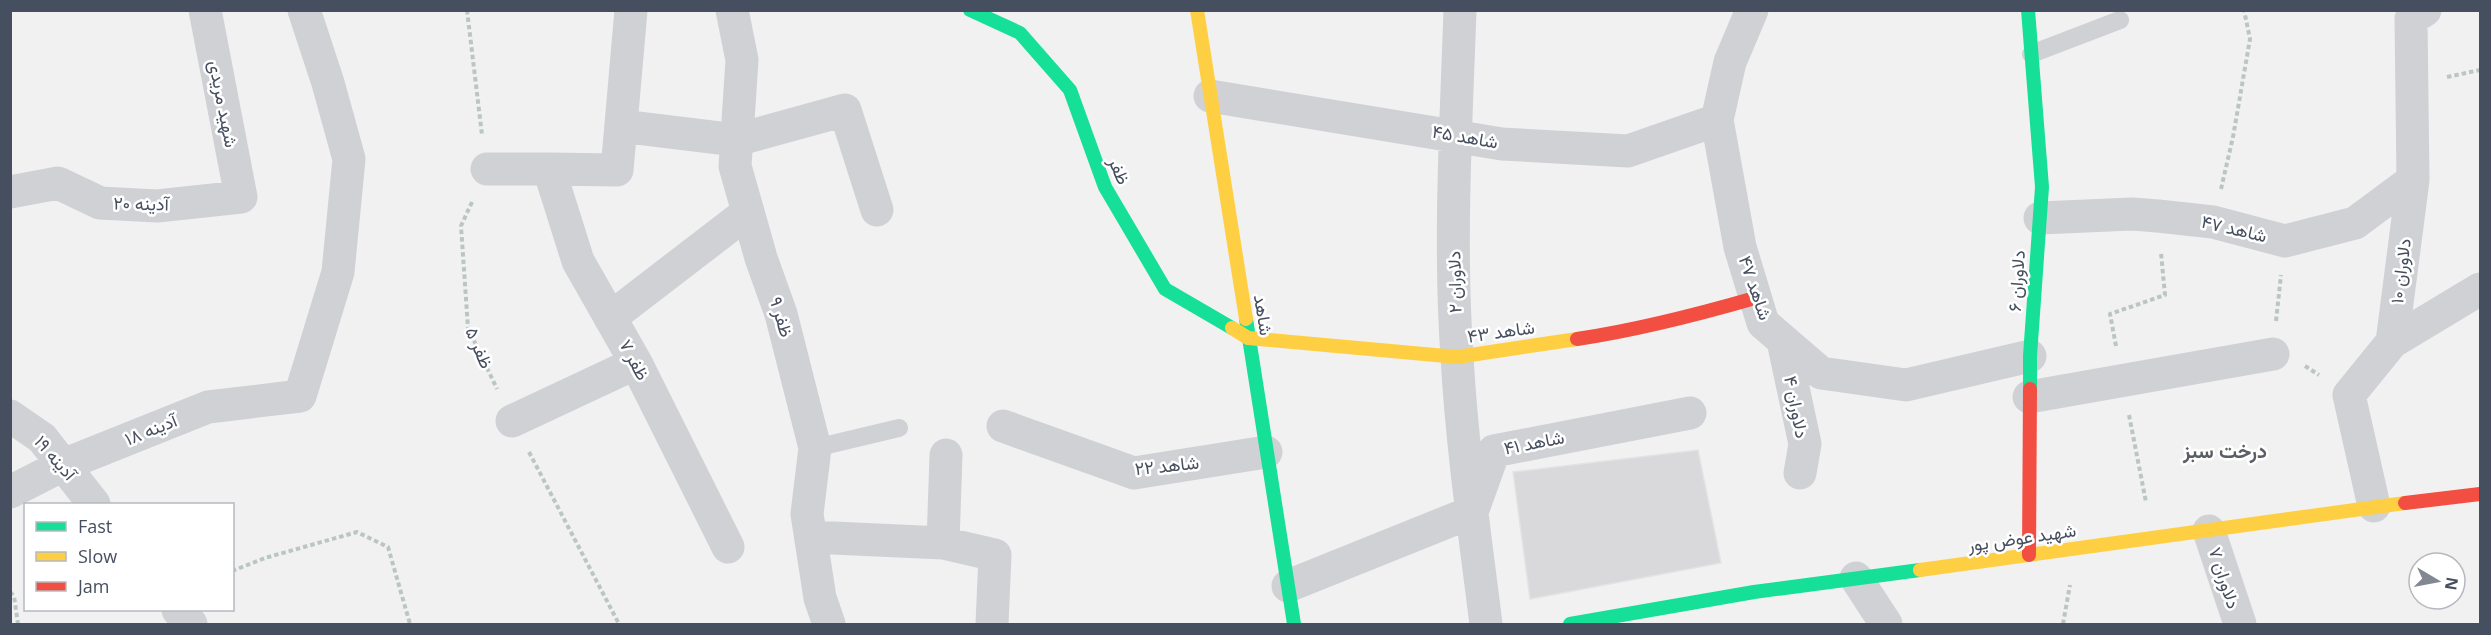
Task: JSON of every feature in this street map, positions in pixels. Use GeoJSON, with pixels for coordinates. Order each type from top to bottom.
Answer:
{"type":"FeatureCollection","features":[{"type":"Feature","properties":{"kind":"street","name":"شهید مریدی"},"geometry":{"type":"LineString","coordinates":[[205,10],[241,197]]}},
{"type":"Feature","properties":{"kind":"street","name":"آدینه ۱۸"},"geometry":{"type":"LineString","coordinates":[[10,492],[63,465],[208,407],[300,396],[338,272],[349,159],[328,83],[304,10]]}},
{"type":"Feature","properties":{"kind":"street"},"geometry":{"type":"LineString","coordinates":[[487,169],[617,171],[631,10]]}},
{"type":"Feature","properties":{"kind":"street","name":"ظفر ۹"},"geometry":{"type":"LineString","coordinates":[[732,10],[741,60],[735,166],[760,258],[781,314],[815,448],[807,514],[820,598],[829,624]]}},
{"type":"Feature","properties":{"kind":"street","name":"ظفر"},"geometry":{"type":"LineString","coordinates":[[970,10],[1020,33],[1070,90],[1105,187],[1166,290],[1248,338]]}},
{"type":"Feature","properties":{"kind":"street","name":"شاهد"},"geometry":{"type":"LineString","coordinates":[[1197,10],[1294,624]]}},
{"type":"Feature","properties":{"kind":"street","name":"دلاوران ۲"},"geometry":{"type":"LineString","coordinates":[[1460,10],[1454,219],[1457,357],[1472,512],[1486,624]]}},
{"type":"Feature","properties":{"kind":"street","name":"شاهد ۴۷"},"geometry":{"type":"LineString","coordinates":[[1752,10],[1730,62],[1717,120],[1740,246],[1763,323],[1821,373],[1906,386],[2030,356]]}},
{"type":"Feature","properties":{"kind":"street","name":"دلاوران ۶"},"geometry":{"type":"LineString","coordinates":[[2028,10],[2042,187],[2030,356],[2029,555]]}},
{"type":"Feature","properties":{"kind":"street","name":"دلاوران ۱۰"},"geometry":{"type":"LineString","coordinates":[[2392,342],[2413,180],[2413,13]]}},
{"type":"Feature","properties":{"kind":"street","name":"شاهد ۴۵"},"geometry":{"type":"LineString","coordinates":[[1210,96],[1502,144],[1628,151],[1717,120]]}},
{"type":"Feature","properties":{"kind":"street"},"geometry":{"type":"LineString","coordinates":[[621,126],[736,140],[844,110],[877,210]]}},
{"type":"Feature","properties":{"kind":"street","name":"ظفر ۷"},"geometry":{"type":"LineString","coordinates":[[549,170],[578,261],[636,363],[728,547]]}},
{"type":"Feature","properties":{"kind":"street","name":"شاهد ۴۷"},"geometry":{"type":"LineString","coordinates":[[2040,218],[2132,214],[2213,222],[2285,241],[2355,223],[2413,180]]}},
{"type":"Feature","properties":{"kind":"street","name":"آدینه ۲۰"},"geometry":{"type":"LineString","coordinates":[[10,192],[58,183],[100,203],[157,206],[241,197]]}},
{"type":"Feature","properties":{"kind":"street"},"geometry":{"type":"LineString","coordinates":[[610,318],[748,212]]}},
{"type":"Feature","properties":{"kind":"street"},"geometry":{"type":"LineString","coordinates":[[2374,506],[2349,395],[2392,342],[2481,289]]}},
{"type":"Feature","properties":{"kind":"street","name":"شاهد ۴۳"},"geometry":{"type":"LineString","coordinates":[[1248,338],[1457,357],[1617,333],[1693,316],[1755,298]]}},
{"type":"Feature","properties":{"kind":"street","name":"دلاوران ۴"},"geometry":{"type":"LineString","coordinates":[[1783,341],[1805,444],[1800,473]]}},
{"type":"Feature","properties":{"kind":"street"},"geometry":{"type":"LineString","coordinates":[[2030,398],[2273,354]]}},
{"type":"Feature","properties":{"kind":"street"},"geometry":{"type":"LineString","coordinates":[[512,421],[636,363]]}},
{"type":"Feature","properties":{"kind":"street","name":"شاهد ۴۱"},"geometry":{"type":"LineString","coordinates":[[1472,512],[1494,451],[1690,413]]}},
{"type":"Feature","properties":{"kind":"street","name":"آدینه ۱۹"},"geometry":{"type":"LineString","coordinates":[[10,416],[42,438],[93,503]]}},
{"type":"Feature","properties":{"kind":"street","name":"شاهد ۲۲"},"geometry":{"type":"LineString","coordinates":[[1003,426],[1134,473],[1266,452]]}},
{"type":"Feature","properties":{"kind":"street"},"geometry":{"type":"LineString","coordinates":[[943,543],[946,455]]}},
{"type":"Feature","properties":{"kind":"street","name":"شهید عوض پور"},"geometry":{"type":"LineString","coordinates":[[1570,624],[1754,592],[2209,531],[2374,506],[2481,494]]}},
{"type":"Feature","properties":{"kind":"street"},"geometry":{"type":"LineString","coordinates":[[1288,586],[1472,512]]}},
{"type":"Feature","properties":{"kind":"street","name":"دلاوران ۷"},"geometry":{"type":"LineString","coordinates":[[2209,531],[2240,624]]}},
{"type":"Feature","properties":{"kind":"street"},"geometry":{"type":"LineString","coordinates":[[811,537],[943,543],[995,555],[992,624]]}},
{"type":"Feature","properties":{"kind":"street"},"geometry":{"type":"LineString","coordinates":[[1856,578],[1886,624]]}},
{"type":"Feature","properties":{"kind":"street"},"geometry":{"type":"LineString","coordinates":[[180,611],[191,624]]}},
{"type":"Feature","properties":{"kind":"lane"},"geometry":{"type":"LineString","coordinates":[[2031,54],[2120,20]]}},
{"type":"Feature","properties":{"kind":"lane"},"geometry":{"type":"LineString","coordinates":[[815,448],[899,428]]}},
{"type":"Feature","properties":{"kind":"path"},"geometry":{"type":"LineString","coordinates":[[467,10],[487,169]]}},
{"type":"Feature","properties":{"kind":"path"},"geometry":{"type":"LineString","coordinates":[[2213,222],[2233,137],[2250,39],[2244,10]]}},
{"type":"Feature","properties":{"kind":"path","name":"ظفر ۵"},"geometry":{"type":"LineString","coordinates":[[487,169],[461,226],[468,328],[512,421],[619,624]]}},
{"type":"Feature","properties":{"kind":"path"},"geometry":{"type":"LineString","coordinates":[[234,570],[265,558],[357,532],[388,547],[410,624]]}},
{"type":"Feature","properties":{"kind":"path"},"geometry":{"type":"LineString","coordinates":[[10,591],[14,596],[18,624]]}},
{"type":"Feature","properties":{"kind":"building"},"geometry":{"type":"Polygon","coordinates":[[[1698,450],[1721,563],[1530,599],[1513,472],[1698,450]]]}},
{"type":"Feature","properties":{"kind":"traffic: fast"},"geometry":{"type":"LineString","coordinates":[[970,10],[1020,33],[1070,90],[1105,187],[1165,289],[1232,328]]}},
{"type":"Feature","properties":{"kind":"traffic: fast"},"geometry":{"type":"LineString","coordinates":[[2028,10],[2042,187],[2030,356],[2030,389]]}},
{"type":"Feature","properties":{"kind":"traffic: fast"},"geometry":{"type":"LineString","coordinates":[[1246,319],[1294,624]]}},
{"type":"Feature","properties":{"kind":"traffic: fast"},"geometry":{"type":"LineString","coordinates":[[1570,624],[1754,592],[1920,570]]}},
{"type":"Feature","properties":{"kind":"traffic: slow"},"geometry":{"type":"LineString","coordinates":[[1197,10],[1246,319]]}},
{"type":"Feature","properties":{"kind":"traffic: slow"},"geometry":{"type":"LineString","coordinates":[[1232,328],[1248,338],[1457,357],[1577,339]]}},
{"type":"Feature","properties":{"kind":"traffic: slow"},"geometry":{"type":"LineString","coordinates":[[1920,570],[2405,503]]}},
{"type":"Feature","properties":{"kind":"traffic: jam"},"geometry":{"type":"LineString","coordinates":[[1577,339],[1667,322],[1755,298]]}},
{"type":"Feature","properties":{"kind":"traffic: jam"},"geometry":{"type":"LineString","coordinates":[[2029,555],[2030,389]]}},
{"type":"Feature","properties":{"kind":"traffic: jam"},"geometry":{"type":"LineString","coordinates":[[2405,503],[2480,494]]}},
{"type":"Feature","properties":{"kind":"district","name":"درخت سبز"},"geometry":{"type":"Point","coordinates":[2225,451]}}]}
